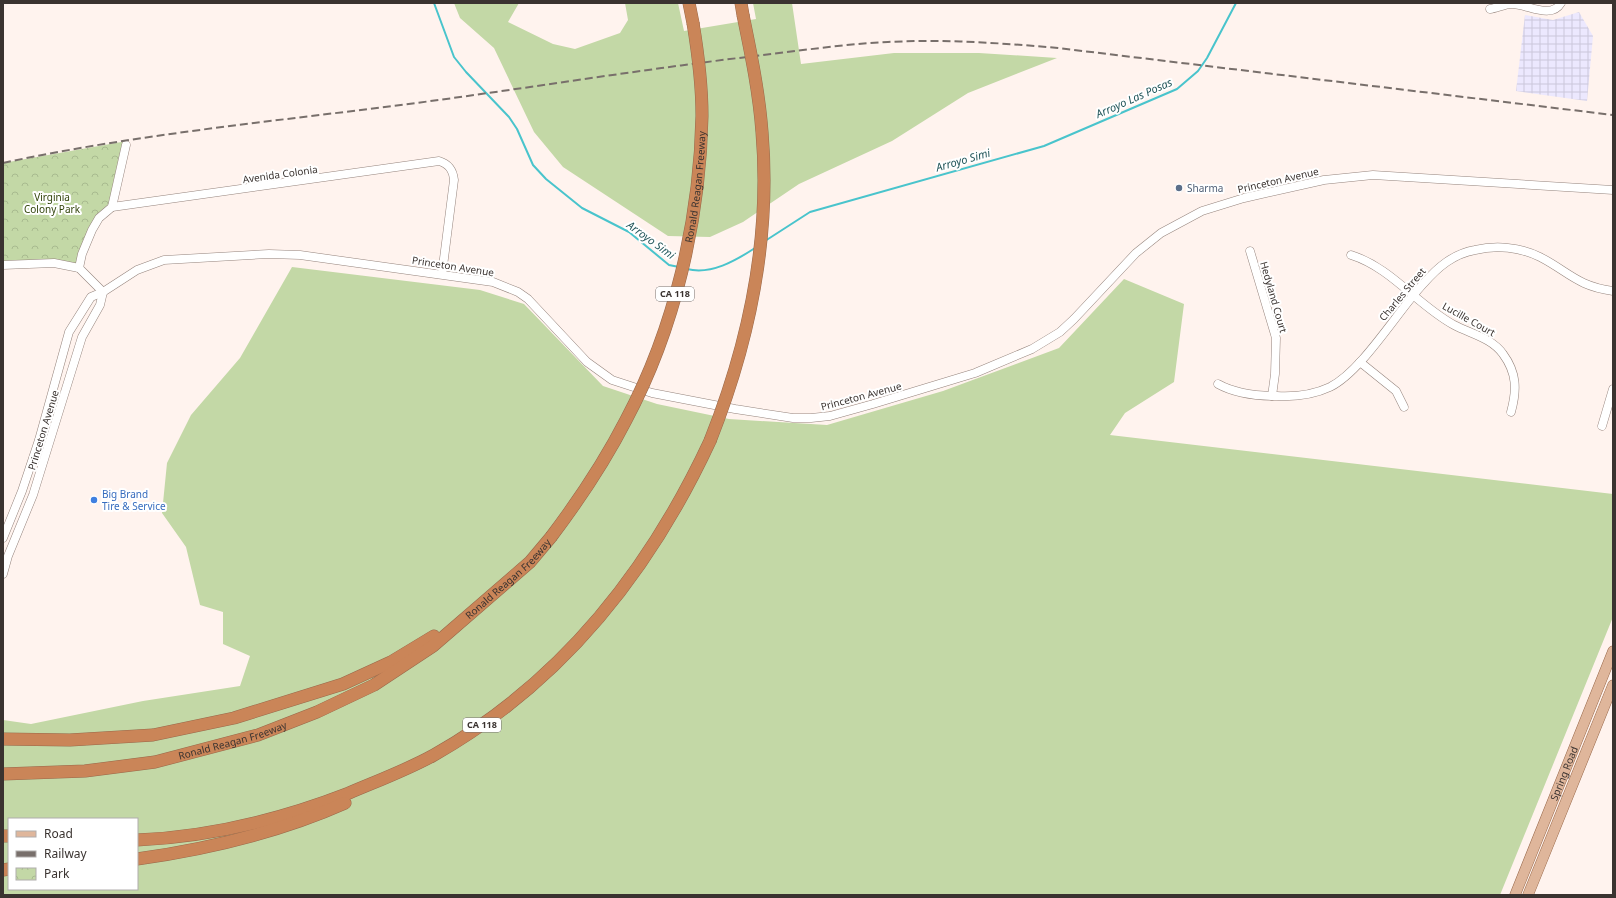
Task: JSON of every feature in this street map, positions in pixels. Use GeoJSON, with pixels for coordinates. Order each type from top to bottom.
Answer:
{"type":"FeatureCollection","features":[{"type":"Feature","properties":{"kind":"highway","name":"Ronald Reagan Freeway"},"geometry":{"type":"LineString","coordinates":[[3,774],[85,771],[156,762],[258,735],[317,712],[374,685],[433,646],[530,562],[552,537],[592,478],[627,419],[645,380],[672,305],[692,221],[698,171],[702,116],[698,57],[689,3]]}},
{"type":"Feature","properties":{"kind":"highway","name":"CA 118"},"geometry":{"type":"LineString","coordinates":[[138,840],[195,834],[240,826],[295,812],[372,784],[432,756],[486,722],[517,698],[582,637],[606,611],[646,557],[690,483],[710,441],[728,394],[741,350],[756,282],[762,236],[764,165],[756,79],[742,7]]}},
{"type":"Feature","properties":{"kind":"highway"},"geometry":{"type":"LineString","coordinates":[[3,738],[70,740],[139,736],[234,718],[344,684],[375,670],[436,635],[455,627]]}},
{"type":"Feature","properties":{"kind":"highway"},"geometry":{"type":"LineString","coordinates":[[138,858],[178,852],[270,831],[323,812],[398,778],[432,756]]}},
{"type":"Feature","properties":{"kind":"main road","name":"Spring Road"},"geometry":{"type":"LineString","coordinates":[[1515,895],[1613,651]]}},
{"type":"Feature","properties":{"kind":"main road","name":"Spring Road"},"geometry":{"type":"LineString","coordinates":[[1528,895],[1613,685]]}},
{"type":"Feature","properties":{"kind":"street"},"geometry":{"type":"LineString","coordinates":[[1490,9],[1512,4],[1543,11],[1552,10],[1560,5]]}},
{"type":"Feature","properties":{"kind":"street"},"geometry":{"type":"LineString","coordinates":[[79,268],[82,254],[92,230],[99,218],[112,207],[126,145]]}},
{"type":"Feature","properties":{"kind":"street","name":"Avenida Colonia"},"geometry":{"type":"LineString","coordinates":[[112,207],[439,161],[449,166],[453,173],[454,180],[442,274]]}},
{"type":"Feature","properties":{"kind":"street","name":"Princeton Avenue"},"geometry":{"type":"LineString","coordinates":[[3,538],[22,491],[39,440],[69,332],[91,297],[103,292],[137,270],[150,264],[177,259],[300,255],[493,282],[518,292],[537,307],[587,362],[612,380],[652,393],[735,410],[793,418],[811,418],[830,416],[974,373],[1032,349],[1065,328],[1136,253],[1161,233],[1202,211],[1244,198],[1324,180],[1373,175],[1613,190]]}},
{"type":"Feature","properties":{"kind":"street","name":"Charles Street"},"geometry":{"type":"LineString","coordinates":[[1218,384],[1232,391],[1272,396],[1297,396],[1326,388],[1345,377],[1360,362],[1413,294],[1437,268],[1450,259],[1473,250],[1497,247],[1514,248],[1528,252],[1540,257],[1582,284],[1613,291]]}},
{"type":"Feature","properties":{"kind":"street","name":"Hedyland Court"},"geometry":{"type":"LineString","coordinates":[[1250,251],[1276,338],[1276,374],[1272,396]]}},
{"type":"Feature","properties":{"kind":"street","name":"Lucille Court"},"geometry":{"type":"LineString","coordinates":[[1352,255],[1374,264],[1448,321],[1487,341],[1500,350],[1510,365],[1515,380],[1516,393],[1511,412]]}},
{"type":"Feature","properties":{"kind":"street"},"geometry":{"type":"LineString","coordinates":[[3,265],[54,263],[79,268],[103,292]]}},
{"type":"Feature","properties":{"kind":"street","name":"Princeton Avenue"},"geometry":{"type":"LineString","coordinates":[[3,574],[8,556],[33,495],[82,337],[100,305],[103,292]]}},
{"type":"Feature","properties":{"kind":"street"},"geometry":{"type":"LineString","coordinates":[[1360,362],[1396,391],[1404,407]]}},
{"type":"Feature","properties":{"kind":"street"},"geometry":{"type":"LineString","coordinates":[[1602,426],[1613,389]]}},
{"type":"Feature","properties":{"kind":"shaded area"},"geometry":{"type":"Polygon","coordinates":[[[1579,12],[1593,36],[1587,101],[1516,91],[1525,15],[1553,20],[1579,12]]]}},
{"type":"Feature","properties":{"kind":"green space"},"geometry":{"type":"Polygon","coordinates":[[[454,3],[519,3],[508,22],[553,44],[575,49],[620,33],[628,20],[625,3],[678,3],[684,31],[756,19],[753,3],[792,3],[801,64],[894,53],[979,53],[1057,58],[968,93],[892,141],[799,184],[743,222],[710,237],[668,236],[563,167],[534,132],[494,48],[460,18],[454,3]]]}},
{"type":"Feature","properties":{"kind":"green space","name":"Virginia Colony Park"},"geometry":{"type":"Polygon","coordinates":[[[127,141],[112,207],[99,218],[79,268],[3,265],[3,163],[127,141]]]}},
{"type":"Feature","properties":{"kind":"green space"},"geometry":{"type":"Polygon","coordinates":[[[292,267],[480,290],[524,304],[603,386],[657,404],[729,419],[827,425],[943,391],[1059,348],[1124,279],[1184,304],[1174,382],[1125,413],[1110,435],[1613,494],[1613,617],[1500,895],[3,895],[3,720],[31,724],[143,701],[240,686],[250,656],[223,644],[223,612],[200,605],[186,547],[162,513],[167,463],[191,415],[240,358],[292,267]]]}},
{"type":"Feature","properties":{"kind":"waterway","name":"Arroyo Simi"},"geometry":{"type":"LineString","coordinates":[[434,3],[454,57],[466,72],[509,117],[517,129],[533,165],[546,179],[582,208],[629,232],[669,265],[679,267]]}},
{"type":"Feature","properties":{"kind":"waterway","name":"Arroyo Simi"},"geometry":{"type":"LineString","coordinates":[[765,241],[810,212],[1044,146],[1177,89],[1198,71],[1207,58],[1236,3]]}},
{"type":"Feature","properties":{"kind":"waterway","name":"Arroyo Simi"},"geometry":{"type":"LineString","coordinates":[[687,269],[705,270],[722,266],[755,248]]}},
{"type":"Feature","properties":{"kind":"railway"},"geometry":{"type":"LineString","coordinates":[[3,163],[115,142],[227,126],[397,106],[717,61],[838,46],[909,41],[973,42],[1058,48],[1613,115]]}},
{"type":"Feature","properties":{"kind":"place","name":"Sharma"},"geometry":{"type":"Point","coordinates":[1179,188]}},
{"type":"Feature","properties":{"kind":"place","name":"Big Brand Tire & Service"},"geometry":{"type":"Point","coordinates":[94,500]}},
{"type":"Feature","properties":{"kind":"water label","name":"Arroyo Las Posas"},"geometry":{"type":"Point","coordinates":[1134,98]}}]}
